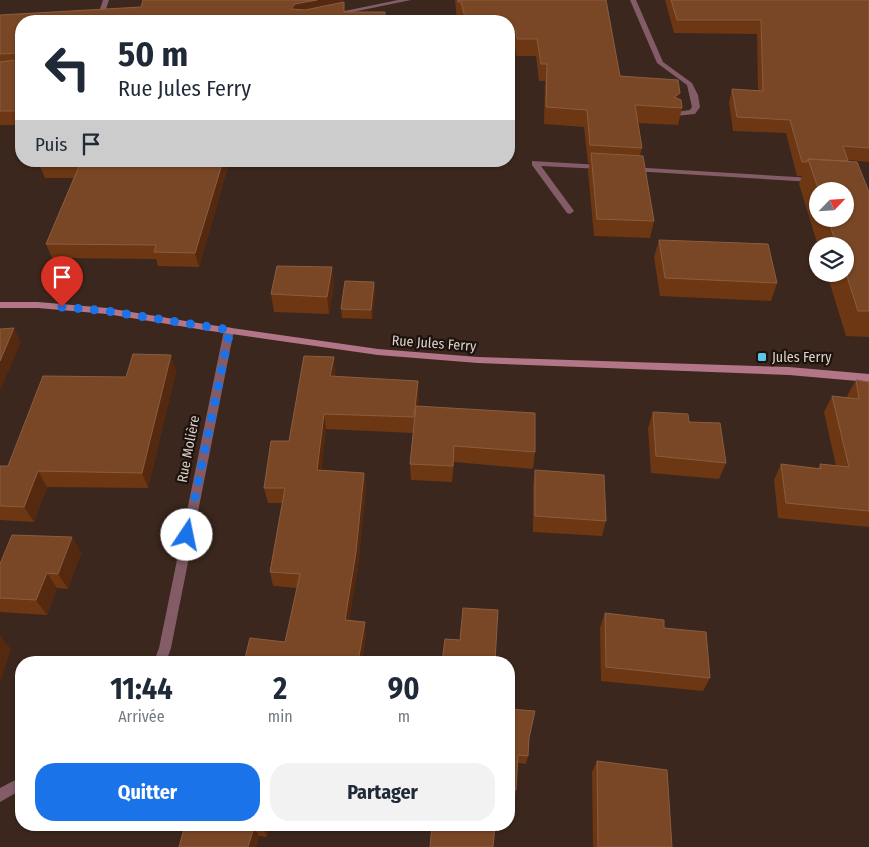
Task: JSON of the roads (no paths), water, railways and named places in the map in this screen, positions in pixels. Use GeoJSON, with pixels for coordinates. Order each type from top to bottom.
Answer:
{"type":"FeatureCollection","features":[{"type":"Feature","properties":{"kind":"street"},"geometry":{"type":"LineString","coordinates":[[101,15],[106,0]]}},
{"type":"Feature","properties":{"kind":"street"},"geometry":{"type":"LineString","coordinates":[[331,15],[408,0]]}},
{"type":"Feature","properties":{"kind":"street"},"geometry":{"type":"LineString","coordinates":[[633,0],[660,63],[690,84],[696,107],[692,112],[676,114]]}},
{"type":"Feature","properties":{"kind":"street"},"geometry":{"type":"LineString","coordinates":[[570,211],[535,163],[614,168]]}},
{"type":"Feature","properties":{"kind":"street"},"geometry":{"type":"LineString","coordinates":[[624,168],[820,181]]}},
{"type":"Feature","properties":{"kind":"street","name":"Rue Jules Ferry"},"geometry":{"type":"LineString","coordinates":[[0,305],[38,305],[107,311],[378,352],[478,360],[789,371],[869,378]]}},
{"type":"Feature","properties":{"kind":"street","name":"Rue Molière"},"geometry":{"type":"LineString","coordinates":[[162,656],[230,330]]}},
{"type":"Feature","properties":{"kind":"street"},"geometry":{"type":"LineString","coordinates":[[0,795],[15,786]]}},
{"type":"Feature","properties":{"kind":"place","name":"Jules Ferry"},"geometry":{"type":"Point","coordinates":[762,357]}}]}
